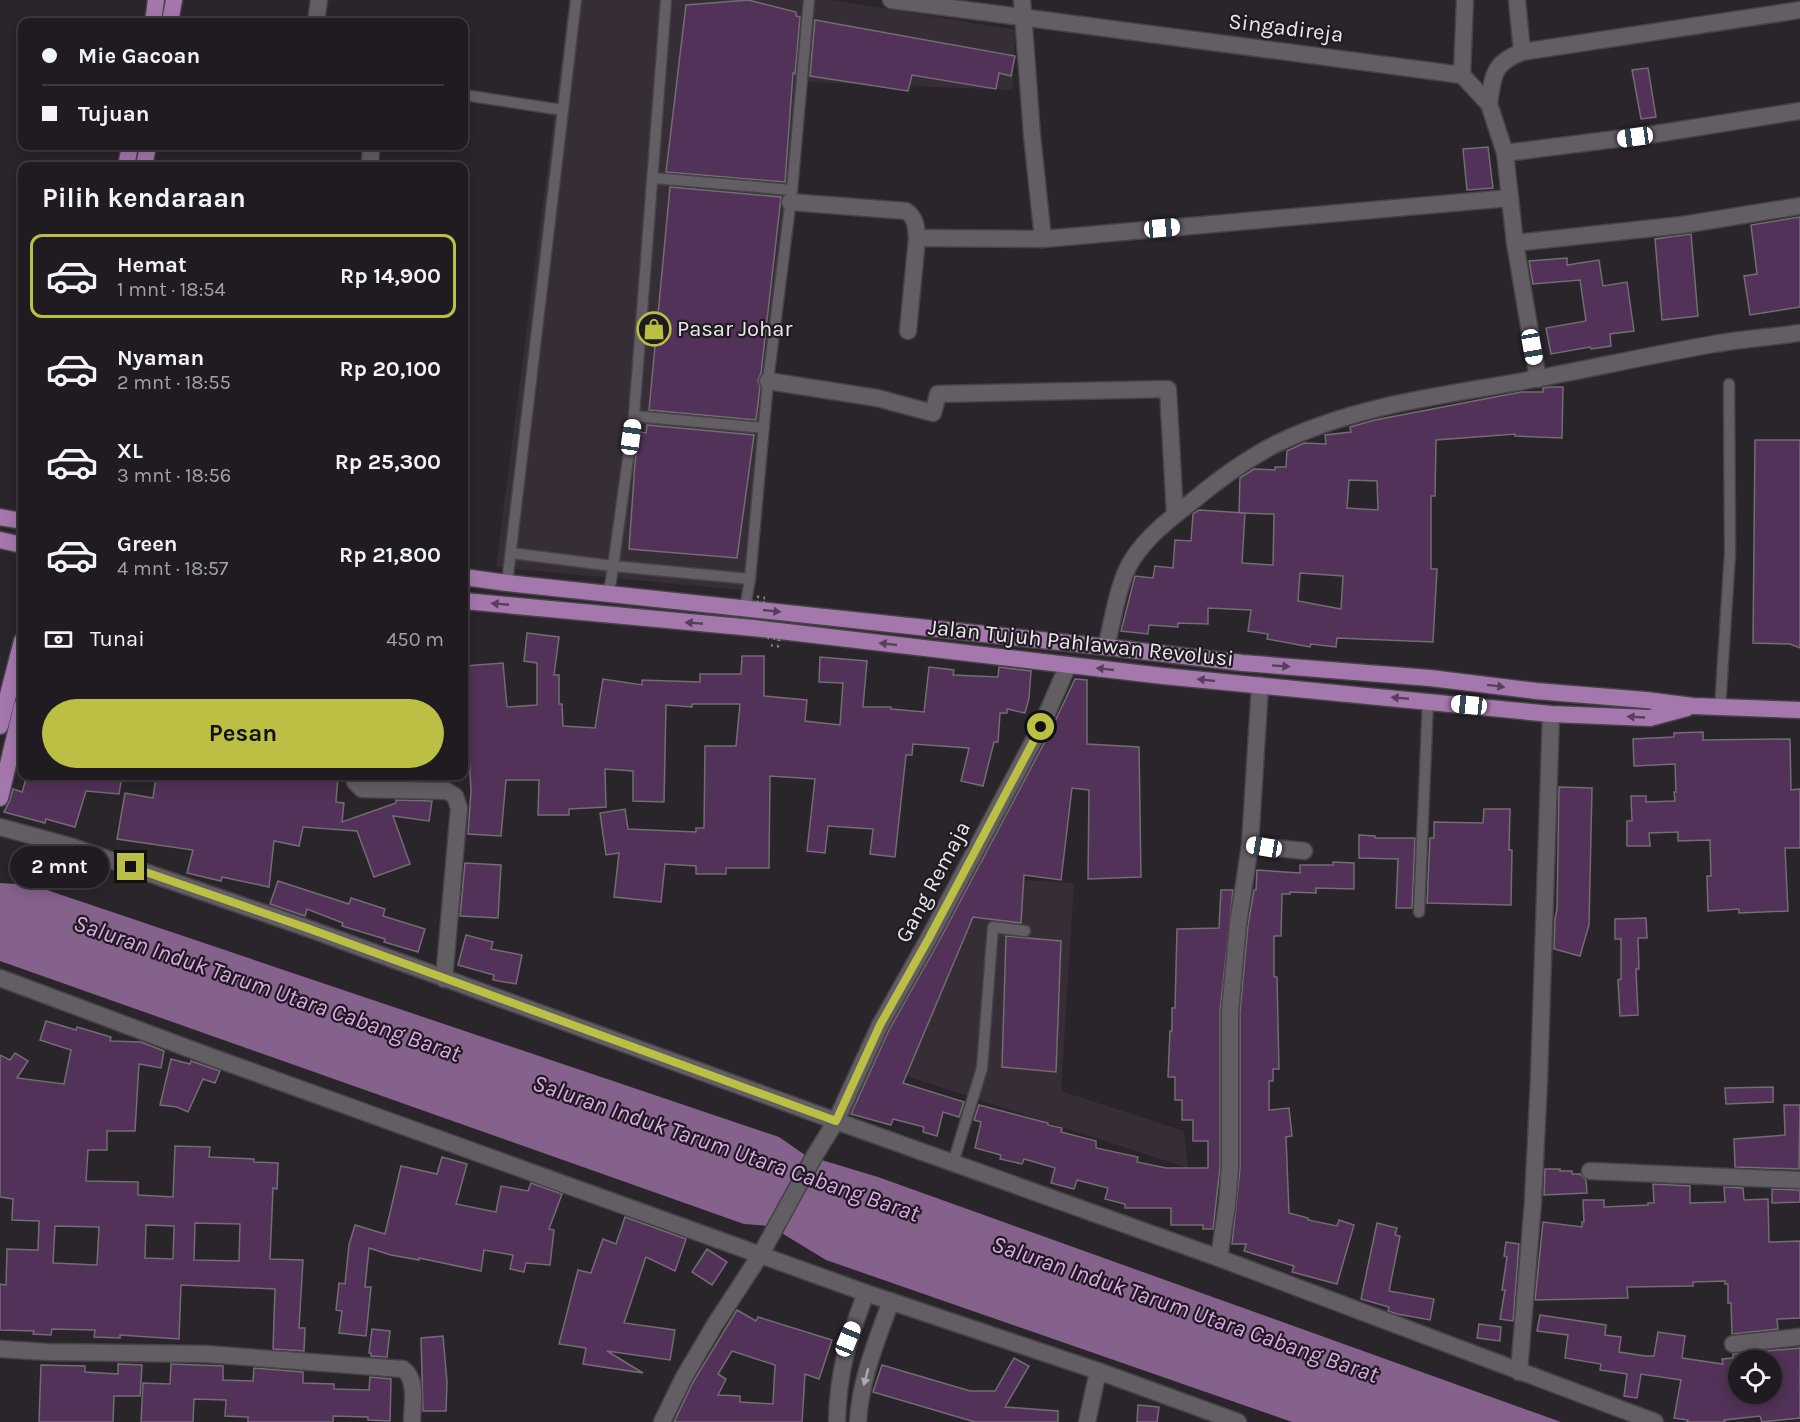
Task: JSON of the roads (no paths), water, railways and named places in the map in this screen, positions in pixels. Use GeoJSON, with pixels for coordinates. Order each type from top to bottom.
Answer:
{"type":"FeatureCollection","features":[{"type":"Feature","properties":{"kind":"main road"},"geometry":{"type":"LineString","coordinates":[[154,18],[156,0]]}},
{"type":"Feature","properties":{"kind":"main road"},"geometry":{"type":"LineString","coordinates":[[171,18],[174,0]]}},
{"type":"Feature","properties":{"kind":"main road"},"geometry":{"type":"LineString","coordinates":[[0,517],[18,520]]}},
{"type":"Feature","properties":{"kind":"main road"},"geometry":{"type":"LineString","coordinates":[[0,540],[18,544]]}},
{"type":"Feature","properties":{"kind":"main road","name":"Jalan Tujuh Pahlawan Revolusi"},"geometry":{"type":"LineString","coordinates":[[468,578],[1106,646],[1243,663],[1430,678],[1694,706],[1800,710]]}},
{"type":"Feature","properties":{"kind":"main road","name":"Jalan Tujuh Pahlawan Revolusi"},"geometry":{"type":"LineString","coordinates":[[468,601],[761,629],[1068,665],[1551,714],[1650,718],[1694,706]]}},
{"type":"Feature","properties":{"kind":"main road"},"geometry":{"type":"LineString","coordinates":[[0,726],[18,656]]}},
{"type":"Feature","properties":{"kind":"main road"},"geometry":{"type":"LineString","coordinates":[[0,798],[18,723]]}},
{"type":"Feature","properties":{"kind":"street"},"geometry":{"type":"LineString","coordinates":[[317,18],[320,0]]}},
{"type":"Feature","properties":{"kind":"street","name":"Singadireja"},"geometry":{"type":"LineString","coordinates":[[891,0],[1462,75]]}},
{"type":"Feature","properties":{"kind":"street"},"geometry":{"type":"LineString","coordinates":[[1022,0],[1032,135],[1043,239]]}},
{"type":"Feature","properties":{"kind":"street"},"geometry":{"type":"LineString","coordinates":[[1465,0],[1462,75],[1489,104],[1505,153],[1515,243],[1538,379]]}},
{"type":"Feature","properties":{"kind":"street"},"geometry":{"type":"LineString","coordinates":[[1517,0],[1522,52]]}},
{"type":"Feature","properties":{"kind":"street"},"geometry":{"type":"LineString","coordinates":[[1489,104],[1492,80],[1498,67],[1508,57],[1522,52],[1800,10]]}},
{"type":"Feature","properties":{"kind":"street"},"geometry":{"type":"LineString","coordinates":[[1505,153],[1655,134],[1800,111]]}},
{"type":"Feature","properties":{"kind":"street"},"geometry":{"type":"LineString","coordinates":[[791,196],[906,211],[913,216],[917,238],[908,331]]}},
{"type":"Feature","properties":{"kind":"street"},"geometry":{"type":"LineString","coordinates":[[917,238],[1043,239],[1510,198]]}},
{"type":"Feature","properties":{"kind":"street"},"geometry":{"type":"LineString","coordinates":[[1515,243],[1682,225],[1800,206]]}},
{"type":"Feature","properties":{"kind":"street"},"geometry":{"type":"LineString","coordinates":[[1106,646],[1131,561],[1160,526],[1248,459],[1278,443],[1355,414],[1409,401],[1538,379],[1716,344],[1800,333]]}},
{"type":"Feature","properties":{"kind":"street"},"geometry":{"type":"LineString","coordinates":[[768,381],[878,398],[933,413],[938,394],[1168,389],[1175,515]]}},
{"type":"Feature","properties":{"kind":"street","name":"Gang Remaja"},"geometry":{"type":"LineString","coordinates":[[662,1422],[684,1377],[761,1254],[836,1121],[880,1025],[1041,727],[1068,665]]}},
{"type":"Feature","properties":{"kind":"street"},"geometry":{"type":"LineString","coordinates":[[1220,1258],[1230,1168],[1228,1124],[1230,1012],[1250,845],[1260,685]]}},
{"type":"Feature","properties":{"kind":"street"},"geometry":{"type":"LineString","coordinates":[[1519,1372],[1533,1202],[1539,1090],[1551,714]]}},
{"type":"Feature","properties":{"kind":"street"},"geometry":{"type":"LineString","coordinates":[[355,780],[362,789],[447,791],[455,796],[459,808],[444,979]]}},
{"type":"Feature","properties":{"kind":"street"},"geometry":{"type":"LineString","coordinates":[[0,827],[73,847],[307,928],[1220,1258],[1655,1422]]}},
{"type":"Feature","properties":{"kind":"street"},"geometry":{"type":"LineString","coordinates":[[1250,845],[1304,851]]}},
{"type":"Feature","properties":{"kind":"street"},"geometry":{"type":"LineString","coordinates":[[0,978],[216,1059],[866,1293],[1098,1371],[1238,1422]]}},
{"type":"Feature","properties":{"kind":"street"},"geometry":{"type":"LineString","coordinates":[[1590,1171],[1800,1180]]}},
{"type":"Feature","properties":{"kind":"street"},"geometry":{"type":"LineString","coordinates":[[837,1422],[839,1379],[848,1339],[866,1293]]}},
{"type":"Feature","properties":{"kind":"street"},"geometry":{"type":"LineString","coordinates":[[858,1422],[860,1400],[874,1347],[891,1301]]}},
{"type":"Feature","properties":{"kind":"street"},"geometry":{"type":"LineString","coordinates":[[1732,1344],[1800,1337]]}},
{"type":"Feature","properties":{"kind":"street"},"geometry":{"type":"LineString","coordinates":[[848,1339],[874,1347]]}},
{"type":"Feature","properties":{"kind":"street"},"geometry":{"type":"LineString","coordinates":[[0,1349],[48,1352],[206,1354],[403,1368],[409,1373],[413,1385],[412,1422]]}},
{"type":"Feature","properties":{"kind":"street"},"geometry":{"type":"LineString","coordinates":[[1087,1422],[1098,1371]]}},
{"type":"Feature","properties":{"kind":"street"},"geometry":{"type":"LineString","coordinates":[[838,1396],[860,1400]]}},
{"type":"Feature","properties":{"kind":"lane"},"geometry":{"type":"LineString","coordinates":[[507,583],[576,0]]}},
{"type":"Feature","properties":{"kind":"lane"},"geometry":{"type":"LineString","coordinates":[[607,593],[613,566],[634,416],[666,0]]}},
{"type":"Feature","properties":{"kind":"lane"},"geometry":{"type":"LineString","coordinates":[[745,608],[750,579],[768,381],[791,196],[809,0]]}},
{"type":"Feature","properties":{"kind":"lane"},"geometry":{"type":"LineString","coordinates":[[468,96],[562,110]]}},
{"type":"Feature","properties":{"kind":"lane"},"geometry":{"type":"LineString","coordinates":[[653,178],[791,196]]}},
{"type":"Feature","properties":{"kind":"lane"},"geometry":{"type":"LineString","coordinates":[[1720,708],[1730,552],[1729,384]]}},
{"type":"Feature","properties":{"kind":"lane"},"geometry":{"type":"LineString","coordinates":[[634,416],[764,428]]}},
{"type":"Feature","properties":{"kind":"lane"},"geometry":{"type":"LineString","coordinates":[[511,553],[613,566],[750,579]]}},
{"type":"Feature","properties":{"kind":"lane"},"geometry":{"type":"LineString","coordinates":[[1419,912],[1428,701]]}},
{"type":"Feature","properties":{"kind":"lane"},"geometry":{"type":"LineString","coordinates":[[953,1163],[982,1068],[993,927],[1025,931]]}},
{"type":"Feature","properties":{"kind":"water","name":"Saluran Induk Tarum Utara Cabang Barat"},"geometry":{"type":"Polygon","coordinates":[[[0,883],[32,885],[779,1137],[805,1155],[878,1177],[1561,1422],[1292,1422],[826,1260],[770,1226],[744,1224],[0,961],[0,883]]]}},
{"type":"Feature","properties":{"kind":"place","name":"Pasar Johar"},"geometry":{"type":"Point","coordinates":[654,329]}}]}
